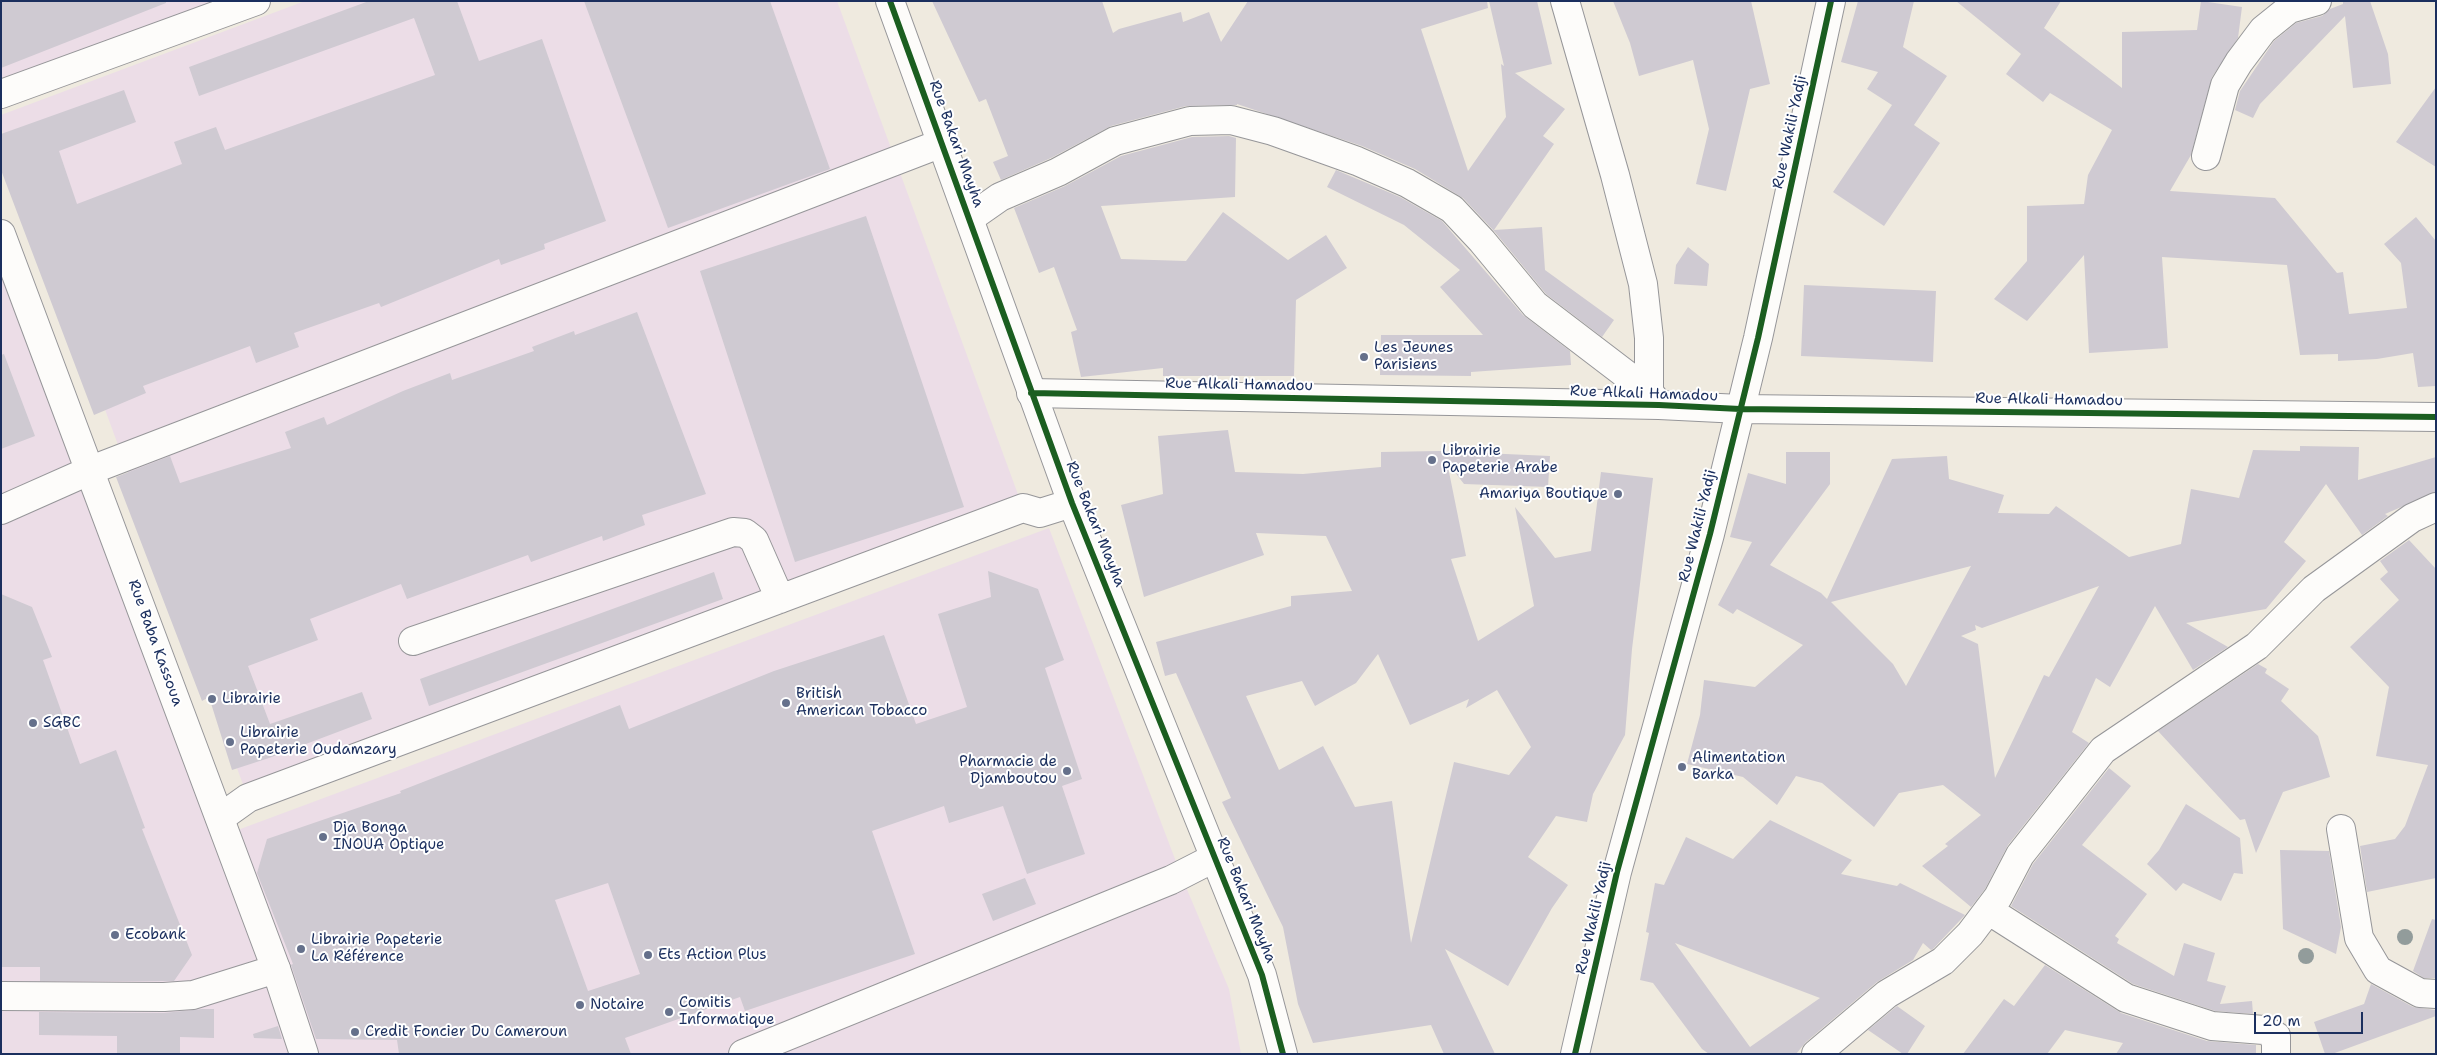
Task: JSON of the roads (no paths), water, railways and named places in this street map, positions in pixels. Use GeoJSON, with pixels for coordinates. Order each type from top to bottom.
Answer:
{"type":"FeatureCollection","features":[{"type":"Feature","properties":{"kind":"street"},"geometry":{"type":"LineString","coordinates":[[1,94],[256,1]]}},
{"type":"Feature","properties":{"kind":"street","name":"Rue Bakari Mayha"},"geometry":{"type":"LineString","coordinates":[[890,1],[1072,503],[1262,975],[1283,1054]]}},
{"type":"Feature","properties":{"kind":"street"},"geometry":{"type":"LineString","coordinates":[[1564,1],[1615,175],[1643,284],[1654,399]]}},
{"type":"Feature","properties":{"kind":"street","name":"Rue Wakili Yadji"},"geometry":{"type":"LineString","coordinates":[[1575,1054],[1617,872],[1710,534],[1758,338],[1831,1]]}},
{"type":"Feature","properties":{"kind":"street"},"geometry":{"type":"LineString","coordinates":[[2206,156],[2225,85],[2239,62],[2263,30],[2289,9],[2318,1]]}},
{"type":"Feature","properties":{"kind":"street"},"geometry":{"type":"LineString","coordinates":[[970,218],[1000,197],[1058,172],[1115,141],[1190,121],[1231,120],[1273,131],[1358,161],[1407,183],[1452,209],[1482,240],[1535,305],[1654,399]]}},
{"type":"Feature","properties":{"kind":"street"},"geometry":{"type":"LineString","coordinates":[[1,510],[91,470],[942,143]]}},
{"type":"Feature","properties":{"kind":"street","name":"Rue Baba Kassoua"},"geometry":{"type":"LineString","coordinates":[[1,234],[91,470],[276,969],[304,1054]]}},
{"type":"Feature","properties":{"kind":"street","name":"Rue Alkali Hamadou"},"geometry":{"type":"LineString","coordinates":[[1031,393],[1654,399],[1740,409],[2436,417]]}},
{"type":"Feature","properties":{"kind":"street"},"geometry":{"type":"LineString","coordinates":[[220,818],[248,798],[1023,508],[1040,513],[1072,503]]}},
{"type":"Feature","properties":{"kind":"street"},"geometry":{"type":"LineString","coordinates":[[1816,1054],[1887,994],[1943,961],[1970,934],[1988,910],[2020,855],[2103,750],[2257,646],[2314,589],[2412,518],[2436,507]]}},
{"type":"Feature","properties":{"kind":"street"},"geometry":{"type":"LineString","coordinates":[[413,641],[733,532],[745,533],[754,540],[780,599]]}},
{"type":"Feature","properties":{"kind":"street"},"geometry":{"type":"LineString","coordinates":[[2341,829],[2359,938],[2378,970],[2420,993],[2436,994]]}},
{"type":"Feature","properties":{"kind":"street"},"geometry":{"type":"LineString","coordinates":[[744,1054],[1171,880],[1216,858]]}},
{"type":"Feature","properties":{"kind":"street"},"geometry":{"type":"LineString","coordinates":[[1988,910],[2126,998],[2212,1026],[2264,1030],[2276,1036],[2276,1054]]}},
{"type":"Feature","properties":{"kind":"street"},"geometry":{"type":"LineString","coordinates":[[1,996],[164,997],[193,995],[276,969]]}},
{"type":"Feature","properties":{"kind":"place","name":"Les Jeunes Parisiens"},"geometry":{"type":"Point","coordinates":[1364,357]}},
{"type":"Feature","properties":{"kind":"place","name":"Librairie Papeterie Arabe"},"geometry":{"type":"Point","coordinates":[1432,460]}},
{"type":"Feature","properties":{"kind":"place","name":"Amariya Boutique"},"geometry":{"type":"Point","coordinates":[1618,494]}},
{"type":"Feature","properties":{"kind":"place","name":"Librairie"},"geometry":{"type":"Point","coordinates":[212,699]}},
{"type":"Feature","properties":{"kind":"place","name":"British American Tobacco"},"geometry":{"type":"Point","coordinates":[786,703]}},
{"type":"Feature","properties":{"kind":"place","name":"SGBC"},"geometry":{"type":"Point","coordinates":[33,723]}},
{"type":"Feature","properties":{"kind":"place","name":"Librairie Papeterie Oudamzary"},"geometry":{"type":"Point","coordinates":[230,742]}},
{"type":"Feature","properties":{"kind":"place","name":"Alimentation Barka"},"geometry":{"type":"Point","coordinates":[1682,767]}},
{"type":"Feature","properties":{"kind":"place","name":"Pharmacie de Djamboutou"},"geometry":{"type":"Point","coordinates":[1067,771]}},
{"type":"Feature","properties":{"kind":"place","name":"Dja Bonga INOUA Optique"},"geometry":{"type":"Point","coordinates":[323,837]}},
{"type":"Feature","properties":{"kind":"place","name":"Ecobank"},"geometry":{"type":"Point","coordinates":[115,935]}},
{"type":"Feature","properties":{"kind":"place","name":"Librairie Papeterie La Référence"},"geometry":{"type":"Point","coordinates":[301,949]}},
{"type":"Feature","properties":{"kind":"place","name":"Ets Action Plus"},"geometry":{"type":"Point","coordinates":[648,955]}},
{"type":"Feature","properties":{"kind":"place","name":"Notaire"},"geometry":{"type":"Point","coordinates":[580,1005]}},
{"type":"Feature","properties":{"kind":"place","name":"Comitis Informatique"},"geometry":{"type":"Point","coordinates":[669,1012]}},
{"type":"Feature","properties":{"kind":"place","name":"Credit Foncier Du Cameroun"},"geometry":{"type":"Point","coordinates":[355,1032]}}]}
